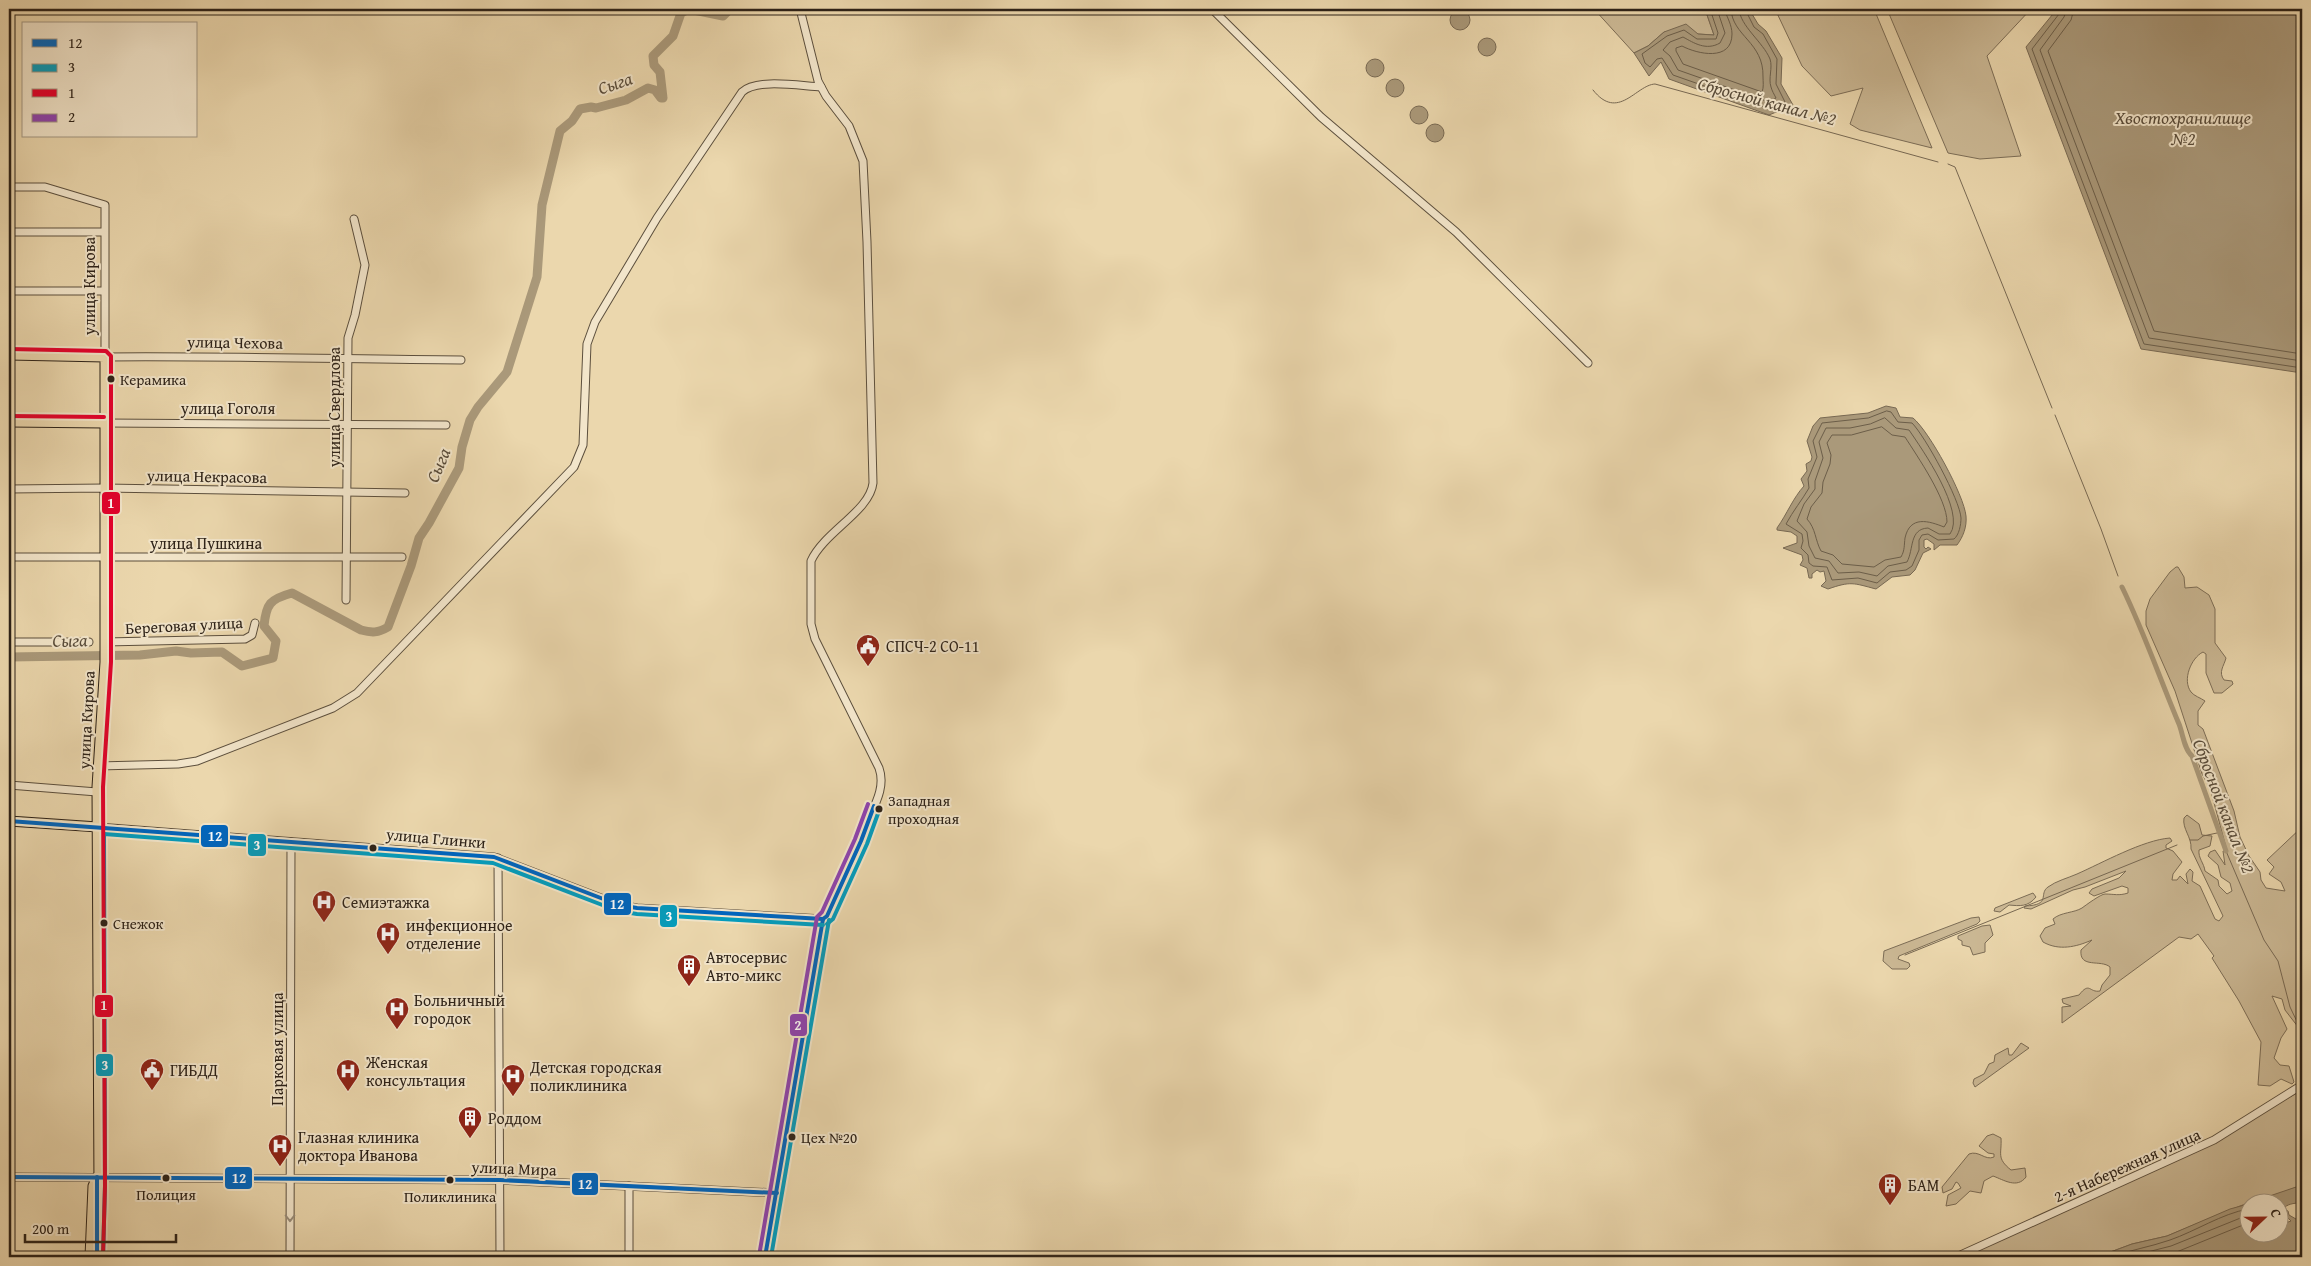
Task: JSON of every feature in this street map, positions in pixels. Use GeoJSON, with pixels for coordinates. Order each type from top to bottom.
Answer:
{"type":"FeatureCollection","features":[{"type":"Feature","properties":{"kind":"main road","name":"улица Чехова"},"geometry":{"type":"LineString","coordinates":[[9,355],[104,357]]}},
{"type":"Feature","properties":{"kind":"main road","name":"улица Кирова"},"geometry":{"type":"LineString","coordinates":[[97,1257],[97,792],[105,662],[104,357]]}},
{"type":"Feature","properties":{"kind":"main road","name":"улица Гоголя"},"geometry":{"type":"LineString","coordinates":[[9,422],[104,423]]}},
{"type":"Feature","properties":{"kind":"main road","name":"улица Глинки"},"geometry":{"type":"LineString","coordinates":[[9,821],[98,827]]}},
{"type":"Feature","properties":{"kind":"main road","name":"улица Кирова"},"geometry":{"type":"LineString","coordinates":[[90,1257],[93,1186],[98,1177]]}},
{"type":"Feature","properties":{"kind":"street"},"geometry":{"type":"LineString","coordinates":[[765,1257],[823,919],[827,916],[861,841],[864,829],[882,788],[883,780],[879,768],[815,639],[811,624],[811,561],[821,544],[868,497],[873,483],[863,161],[849,126],[821,87],[800,9]]}},
{"type":"Feature","properties":{"kind":"street"},"geometry":{"type":"LineString","coordinates":[[1212,9],[1321,117],[1456,232],[1588,363]]}},
{"type":"Feature","properties":{"kind":"street"},"geometry":{"type":"LineString","coordinates":[[98,766],[178,764],[197,761],[333,708],[357,693],[574,467],[583,445],[587,344],[595,322],[657,218],[742,92],[748,86],[759,84],[821,87]]}},
{"type":"Feature","properties":{"kind":"street","name":"улица Кирова"},"geometry":{"type":"LineString","coordinates":[[9,187],[45,187],[105,205],[104,357]]}},
{"type":"Feature","properties":{"kind":"street","name":"улица Свердлова"},"geometry":{"type":"LineString","coordinates":[[346,600],[348,338],[356,314],[365,265],[354,219]]}},
{"type":"Feature","properties":{"kind":"street"},"geometry":{"type":"LineString","coordinates":[[9,232],[104,232]]}},
{"type":"Feature","properties":{"kind":"street"},"geometry":{"type":"LineString","coordinates":[[9,290],[104,291]]}},
{"type":"Feature","properties":{"kind":"street","name":"улица Чехова"},"geometry":{"type":"LineString","coordinates":[[104,357],[239,356],[461,360]]}},
{"type":"Feature","properties":{"kind":"street","name":"улица Гоголя"},"geometry":{"type":"LineString","coordinates":[[104,423],[446,425]]}},
{"type":"Feature","properties":{"kind":"street","name":"улица Некрасова"},"geometry":{"type":"LineString","coordinates":[[9,489],[105,488],[405,493]]}},
{"type":"Feature","properties":{"kind":"street","name":"улица Пушкина"},"geometry":{"type":"LineString","coordinates":[[9,557],[402,557]]}},
{"type":"Feature","properties":{"kind":"street","name":"Береговая улица"},"geometry":{"type":"LineString","coordinates":[[105,642],[245,639],[252,635],[255,623]]}},
{"type":"Feature","properties":{"kind":"street"},"geometry":{"type":"LineString","coordinates":[[9,642],[89,642]]}},
{"type":"Feature","properties":{"kind":"street"},"geometry":{"type":"LineString","coordinates":[[9,785],[97,792]]}},
{"type":"Feature","properties":{"kind":"street","name":"улица Глинки"},"geometry":{"type":"LineString","coordinates":[[98,827],[454,853],[498,858],[628,907],[651,910],[823,919]]}},
{"type":"Feature","properties":{"kind":"street","name":"Парковая улица"},"geometry":{"type":"LineString","coordinates":[[290,1257],[291,842]]}},
{"type":"Feature","properties":{"kind":"street"},"geometry":{"type":"LineString","coordinates":[[498,858],[500,1257]]}},
{"type":"Feature","properties":{"kind":"street","name":"2-я Набережная улица"},"geometry":{"type":"LineString","coordinates":[[1956,1257],[2214,1140],[2302,1085]]}},
{"type":"Feature","properties":{"kind":"street","name":"улица Мира"},"geometry":{"type":"LineString","coordinates":[[9,1177],[500,1180],[777,1193]]}},
{"type":"Feature","properties":{"kind":"street"},"geometry":{"type":"LineString","coordinates":[[628,1257],[629,1186]]}},
{"type":"Feature","properties":{"kind":"shaded area"},"geometry":{"type":"Polygon","coordinates":[[[1594,9],[1705,9],[1714,35],[1664,32],[1648,46],[1634,53],[1594,9]]]}},
{"type":"Feature","properties":{"kind":"shaded area"},"geometry":{"type":"Polygon","coordinates":[[[1775,9],[1874,9],[1932,148],[1860,130],[1850,124],[1863,88],[1831,96],[1802,66],[1775,9]]]}},
{"type":"Feature","properties":{"kind":"shaded area"},"geometry":{"type":"Polygon","coordinates":[[[1887,9],[2031,9],[1987,56],[2021,156],[1980,159],[1948,153],[1887,9]]]}},
{"type":"Feature","properties":{"kind":"shaded area"},"geometry":{"type":"Polygon","coordinates":[[[2178,567],[2184,577],[2185,588],[2197,587],[2209,595],[2215,609],[2215,643],[2226,658],[2222,669],[2222,677],[2224,680],[2232,681],[2233,684],[2222,693],[2214,693],[2206,673],[2206,654],[2203,652],[2192,664],[2187,682],[2191,692],[2205,701],[2198,711],[2198,725],[2203,729],[2234,811],[2240,837],[2249,856],[2260,872],[2261,880],[2266,888],[2285,891],[2281,882],[2269,874],[2274,867],[2267,860],[2302,827],[2302,1032],[2285,1010],[2282,999],[2272,996],[2287,1029],[2281,1038],[2274,1058],[2280,1065],[2289,1066],[2294,1082],[2292,1084],[2281,1079],[2270,1086],[2258,1085],[2261,1042],[2239,1001],[2212,958],[2214,956],[2198,934],[2191,939],[2179,937],[2062,1023],[2062,1007],[2071,1006],[2063,1003],[2062,999],[2079,995],[2088,988],[2100,991],[2110,975],[2110,967],[2083,960],[2081,950],[2092,940],[2080,945],[2061,947],[2043,942],[2040,936],[2045,928],[2055,924],[2053,919],[2056,917],[2079,910],[2103,894],[2119,895],[2128,893],[2128,888],[2122,886],[2094,896],[2089,893],[2092,889],[2119,878],[2126,871],[2073,890],[2031,909],[2024,908],[2025,906],[2039,904],[2043,899],[2045,890],[2055,883],[2135,847],[2170,838],[2172,841],[2166,845],[2166,848],[2173,851],[2182,862],[2173,874],[2172,880],[2177,880],[2180,876],[2188,884],[2186,874],[2190,869],[2193,872],[2192,881],[2200,886],[2215,919],[2219,921],[2223,916],[2191,849],[2184,826],[2184,818],[2187,815],[2199,824],[2202,835],[2212,836],[2210,846],[2199,850],[2199,856],[2205,871],[2218,880],[2219,886],[2227,894],[2232,891],[2230,883],[2221,877],[2218,865],[2208,856],[2210,852],[2215,850],[2225,865],[2223,851],[2227,851],[2210,788],[2202,774],[2175,691],[2146,625],[2146,611],[2150,599],[2170,572],[2178,567]]]}},
{"type":"Feature","properties":{"kind":"shaded area"},"geometry":{"type":"Polygon","coordinates":[[[2033,893],[2036,897],[2027,904],[2020,906],[2009,905],[2000,912],[1994,911],[1995,908],[2033,893]]]}},
{"type":"Feature","properties":{"kind":"shaded area"},"geometry":{"type":"Polygon","coordinates":[[[1979,917],[1980,921],[1977,924],[1899,956],[1898,959],[1909,963],[1910,966],[1907,969],[1892,969],[1883,961],[1884,951],[1971,918],[1979,917]]]}},
{"type":"Feature","properties":{"kind":"shaded area"},"geometry":{"type":"Polygon","coordinates":[[[1990,925],[1993,935],[1985,943],[1985,952],[1973,955],[1970,947],[1962,945],[1962,941],[1958,939],[1958,936],[1982,926],[1990,925]]]}},
{"type":"Feature","properties":{"kind":"shaded area"},"geometry":{"type":"Polygon","coordinates":[[[2021,1043],[2029,1048],[1975,1087],[1974,1079],[1984,1074],[1989,1064],[1994,1062],[1995,1055],[2008,1048],[2009,1055],[2012,1055],[2021,1043]]]}},
{"type":"Feature","properties":{"kind":"shaded area"},"geometry":{"type":"Polygon","coordinates":[[[2302,1090],[2302,1185],[2278,1194],[2238,1194],[2238,1207],[2167,1236],[2132,1244],[2097,1257],[1956,1257],[2214,1140],[2302,1090]]]}},
{"type":"Feature","properties":{"kind":"shaded area"},"geometry":{"type":"Polygon","coordinates":[[[1993,1134],[2001,1138],[2001,1156],[2006,1166],[2011,1170],[2025,1168],[2026,1177],[2022,1181],[2015,1183],[1993,1176],[1984,1181],[1981,1193],[1970,1191],[1956,1204],[1946,1206],[1948,1195],[1961,1188],[1956,1182],[1952,1189],[1943,1193],[1942,1187],[1969,1154],[1976,1153],[1988,1158],[1994,1157],[1994,1154],[1988,1153],[1979,1146],[1987,1136],[1993,1134]]]}},
{"type":"Feature","properties":{"kind":"water"},"geometry":{"type":"Polygon","coordinates":[[[1705,9],[1749,9],[1758,24],[1766,31],[1782,58],[1781,84],[1793,105],[1769,115],[1669,79],[1661,62],[1649,76],[1634,53],[1648,46],[1664,32],[1686,24],[1698,34],[1714,35],[1705,9]]]}},
{"type":"Feature","properties":{"kind":"water","name":"Хвостохранилище №2"},"geometry":{"type":"Polygon","coordinates":[[[2057,9],[2302,9],[2302,373],[2141,349],[2026,47],[2057,9]]]}},
{"type":"Feature","properties":{"kind":"water"},"geometry":{"type":"Polygon","coordinates":[[[1460,10],[1467,13],[1470,20],[1467,27],[1460,30],[1453,27],[1450,20],[1453,13],[1460,10]]]}},
{"type":"Feature","properties":{"kind":"water"},"geometry":{"type":"Polygon","coordinates":[[[1487,38],[1493,41],[1496,47],[1493,53],[1487,56],[1481,53],[1478,47],[1481,41],[1487,38]]]}},
{"type":"Feature","properties":{"kind":"water"},"geometry":{"type":"Polygon","coordinates":[[[1375,59],[1381,62],[1384,68],[1381,74],[1375,77],[1369,74],[1366,68],[1369,62],[1375,59]]]}},
{"type":"Feature","properties":{"kind":"water"},"geometry":{"type":"Polygon","coordinates":[[[1391,79],[1399,79],[1404,84],[1402,95],[1391,97],[1386,92],[1386,84],[1391,79]]]}},
{"type":"Feature","properties":{"kind":"water"},"geometry":{"type":"Polygon","coordinates":[[[1419,106],[1425,109],[1428,115],[1425,121],[1419,124],[1413,121],[1410,115],[1413,109],[1419,106]]]}},
{"type":"Feature","properties":{"kind":"water"},"geometry":{"type":"Polygon","coordinates":[[[1435,124],[1441,127],[1444,133],[1441,139],[1435,142],[1429,139],[1426,133],[1429,127],[1435,124]]]}},
{"type":"Feature","properties":{"kind":"water"},"geometry":{"type":"Polygon","coordinates":[[[1886,406],[1896,408],[1900,417],[1913,418],[1928,436],[1953,479],[1964,506],[1966,524],[1964,532],[1957,545],[1940,545],[1934,550],[1934,544],[1927,539],[1924,540],[1924,547],[1931,549],[1923,553],[1915,570],[1910,575],[1892,577],[1876,589],[1852,584],[1828,589],[1821,586],[1826,581],[1824,571],[1820,572],[1817,570],[1812,574],[1812,578],[1809,578],[1807,568],[1800,565],[1803,560],[1802,555],[1783,548],[1797,543],[1797,536],[1791,532],[1777,530],[1777,528],[1804,486],[1801,479],[1807,471],[1806,464],[1811,461],[1812,457],[1807,441],[1813,426],[1820,418],[1868,413],[1886,406]]]}},
{"type":"Feature","properties":{"kind":"water"},"geometry":{"type":"Polygon","coordinates":[[[2302,1185],[2302,1210],[2300,1208],[2301,1203],[2288,1205],[2288,1194],[2276,1194],[2302,1185]]]}},
{"type":"Feature","properties":{"kind":"water"},"geometry":{"type":"Polygon","coordinates":[[[2238,1207],[2238,1244],[2288,1244],[2288,1222],[2291,1221],[2288,1218],[2288,1211],[2289,1215],[2296,1219],[2302,1217],[2302,1257],[2097,1257],[2132,1244],[2167,1236],[2238,1207]]]}},
{"type":"Feature","properties":{"kind":"waterway","name":"Сыга"},"geometry":{"type":"LineString","coordinates":[[9,657],[140,655],[176,651],[191,653],[222,652],[242,666],[273,658],[276,641],[264,626],[266,612],[274,600],[292,593],[361,630],[375,632],[388,627],[411,566],[419,538],[459,468],[462,447],[470,420],[478,407],[507,372],[537,277],[542,205],[560,131],[572,121],[580,109],[596,108],[626,100],[648,88],[655,90],[663,98],[660,72],[654,65],[653,56],[673,36],[681,13],[689,9],[723,16],[730,9]]}},
{"type":"Feature","properties":{"kind":"waterway","name":"Сбросной канал №2"},"geometry":{"type":"LineString","coordinates":[[1593,90],[1602,99],[1611,103],[1626,99],[1655,84],[1938,162]]}},
{"type":"Feature","properties":{"kind":"waterway","name":"Сбросной канал №2"},"geometry":{"type":"LineString","coordinates":[[1948,164],[1955,167],[2052,408]]}},
{"type":"Feature","properties":{"kind":"waterway","name":"Сбросной канал №2"},"geometry":{"type":"LineString","coordinates":[[2055,415],[2118,576]]}},
{"type":"Feature","properties":{"kind":"waterway","name":"Сбросной канал №2"},"geometry":{"type":"LineString","coordinates":[[2122,587],[2152,656],[2179,724],[2185,745],[2192,756],[2226,851]]}},
{"type":"Feature","properties":{"kind":"waterway"},"geometry":{"type":"LineString","coordinates":[[2190,840],[2198,840],[2203,836],[2217,833]]}},
{"type":"Feature","properties":{"kind":"waterway"},"geometry":{"type":"LineString","coordinates":[[1905,955],[2177,845]]}},
{"type":"Feature","properties":{"kind":"waterway","name":"Сбросной канал №2"},"geometry":{"type":"LineString","coordinates":[[2226,851],[2264,940],[2278,961],[2290,1007],[2302,1032]]}},
{"type":"Feature","properties":{"kind":"transit line","name":"1"},"geometry":{"type":"LineString","coordinates":[[9,349],[106,351],[111,356],[111,662],[103,787],[105,1186],[103,1257]]}},
{"type":"Feature","properties":{"kind":"transit line","name":"1"},"geometry":{"type":"LineString","coordinates":[[9,416],[104,417]]}},
{"type":"Feature","properties":{"kind":"transit line","name":"2"},"geometry":{"type":"LineString","coordinates":[[759,1256],[817,917],[822,912],[855,839],[868,804]]}},
{"type":"Feature","properties":{"kind":"transit line","name":"12"},"geometry":{"type":"LineString","coordinates":[[823,919],[827,916],[861,841],[874,806]]}},
{"type":"Feature","properties":{"kind":"transit line","name":"3"},"geometry":{"type":"LineString","coordinates":[[827,924],[833,919],[867,844],[880,808]]}},
{"type":"Feature","properties":{"kind":"transit line","name":"12"},"geometry":{"type":"LineString","coordinates":[[9,821],[494,857],[619,905],[637,908],[823,919]]}},
{"type":"Feature","properties":{"kind":"transit line","name":"3"},"geometry":{"type":"LineString","coordinates":[[103,1257],[105,1186],[104,834],[493,863],[618,911],[637,914],[823,925]]}},
{"type":"Feature","properties":{"kind":"transit line","name":"12"},"geometry":{"type":"LineString","coordinates":[[765,1257],[823,919]]}},
{"type":"Feature","properties":{"kind":"transit line","name":"3"},"geometry":{"type":"LineString","coordinates":[[771,1257],[829,920]]}},
{"type":"Feature","properties":{"kind":"transit line","name":"12"},"geometry":{"type":"LineString","coordinates":[[9,1177],[500,1180],[777,1193]]}},
{"type":"Feature","properties":{"kind":"transit line","name":"12"},"geometry":{"type":"LineString","coordinates":[[97,1177],[97,1257]]}},
{"type":"Feature","properties":{"kind":"place","name":"Керамика"},"geometry":{"type":"Point","coordinates":[111,379]}},
{"type":"Feature","properties":{"kind":"place","name":"СПСЧ-2 СО-11"},"geometry":{"type":"Point","coordinates":[868,667]}},
{"type":"Feature","properties":{"kind":"place","name":"Западная проходная"},"geometry":{"type":"Point","coordinates":[879,809]}},
{"type":"Feature","properties":{"kind":"place","name":"Снежок"},"geometry":{"type":"Point","coordinates":[104,923]}},
{"type":"Feature","properties":{"kind":"place","name":"Семиэтажка"},"geometry":{"type":"Point","coordinates":[324,923]}},
{"type":"Feature","properties":{"kind":"place","name":"инфекционное отделение"},"geometry":{"type":"Point","coordinates":[388,955]}},
{"type":"Feature","properties":{"kind":"place","name":"Автосервис Авто-микс"},"geometry":{"type":"Point","coordinates":[689,987]}},
{"type":"Feature","properties":{"kind":"place","name":"Больничный городок"},"geometry":{"type":"Point","coordinates":[397,1030]}},
{"type":"Feature","properties":{"kind":"place","name":"ГИБДД"},"geometry":{"type":"Point","coordinates":[152,1091]}},
{"type":"Feature","properties":{"kind":"place","name":"Женская консультация"},"geometry":{"type":"Point","coordinates":[348,1092]}},
{"type":"Feature","properties":{"kind":"place","name":"Детская городская поликлиника"},"geometry":{"type":"Point","coordinates":[513,1097]}},
{"type":"Feature","properties":{"kind":"place","name":"Цех №20"},"geometry":{"type":"Point","coordinates":[792,1137]}},
{"type":"Feature","properties":{"kind":"place","name":"Роддом"},"geometry":{"type":"Point","coordinates":[470,1139]}},
{"type":"Feature","properties":{"kind":"place","name":"Глазная клиника доктора Иванова"},"geometry":{"type":"Point","coordinates":[280,1167]}},
{"type":"Feature","properties":{"kind":"place","name":"Полиция"},"geometry":{"type":"Point","coordinates":[166,1178]}},
{"type":"Feature","properties":{"kind":"place","name":"Поликлиника"},"geometry":{"type":"Point","coordinates":[450,1180]}},
{"type":"Feature","properties":{"kind":"place","name":"БАМ"},"geometry":{"type":"Point","coordinates":[1890,1206]}}]}
